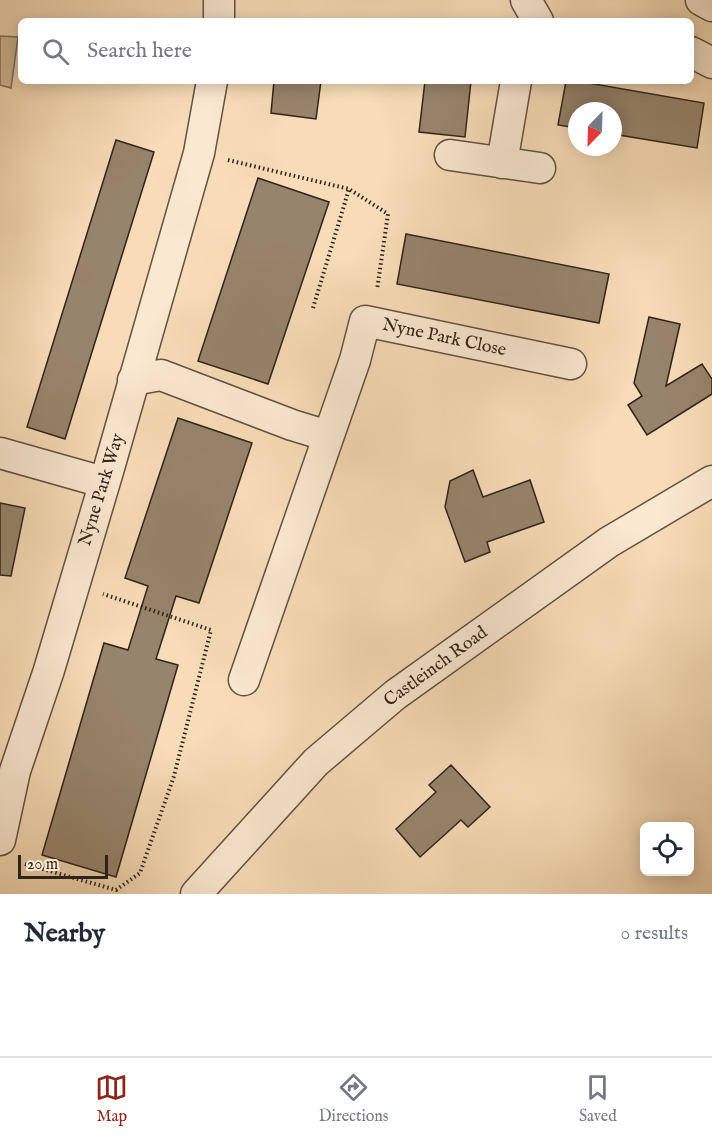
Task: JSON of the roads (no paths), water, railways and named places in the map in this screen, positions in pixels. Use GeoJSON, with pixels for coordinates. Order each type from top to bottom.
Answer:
{"type":"FeatureCollection","features":[{"type":"Feature","properties":{"kind":"street"},"geometry":{"type":"LineString","coordinates":[[219,0],[219,18]]}},
{"type":"Feature","properties":{"kind":"street"},"geometry":{"type":"LineString","coordinates":[[526,0],[536,18]]}},
{"type":"Feature","properties":{"kind":"street"},"geometry":{"type":"LineString","coordinates":[[701,0],[712,6]]}},
{"type":"Feature","properties":{"kind":"street"},"geometry":{"type":"LineString","coordinates":[[694,54],[712,63]]}},
{"type":"Feature","properties":{"kind":"street","name":"Nyne Park Way"},"geometry":{"type":"LineString","coordinates":[[0,840],[7,769],[49,670],[200,146],[211,84]]}},
{"type":"Feature","properties":{"kind":"street"},"geometry":{"type":"LineString","coordinates":[[502,163],[515,84]]}},
{"type":"Feature","properties":{"kind":"street"},"geometry":{"type":"LineString","coordinates":[[450,155],[540,168]]}},
{"type":"Feature","properties":{"kind":"street","name":"Nyne Park Close"},"geometry":{"type":"LineString","coordinates":[[244,680],[355,360],[365,321],[571,364]]}},
{"type":"Feature","properties":{"kind":"street"},"geometry":{"type":"LineString","coordinates":[[133,380],[161,375],[292,425],[328,436]]}},
{"type":"Feature","properties":{"kind":"street"},"geometry":{"type":"LineString","coordinates":[[0,453],[103,482]]}},
{"type":"Feature","properties":{"kind":"street","name":"Castleinch Road"},"geometry":{"type":"LineString","coordinates":[[196,894],[316,762],[395,695],[609,542],[712,482]]}}]}
